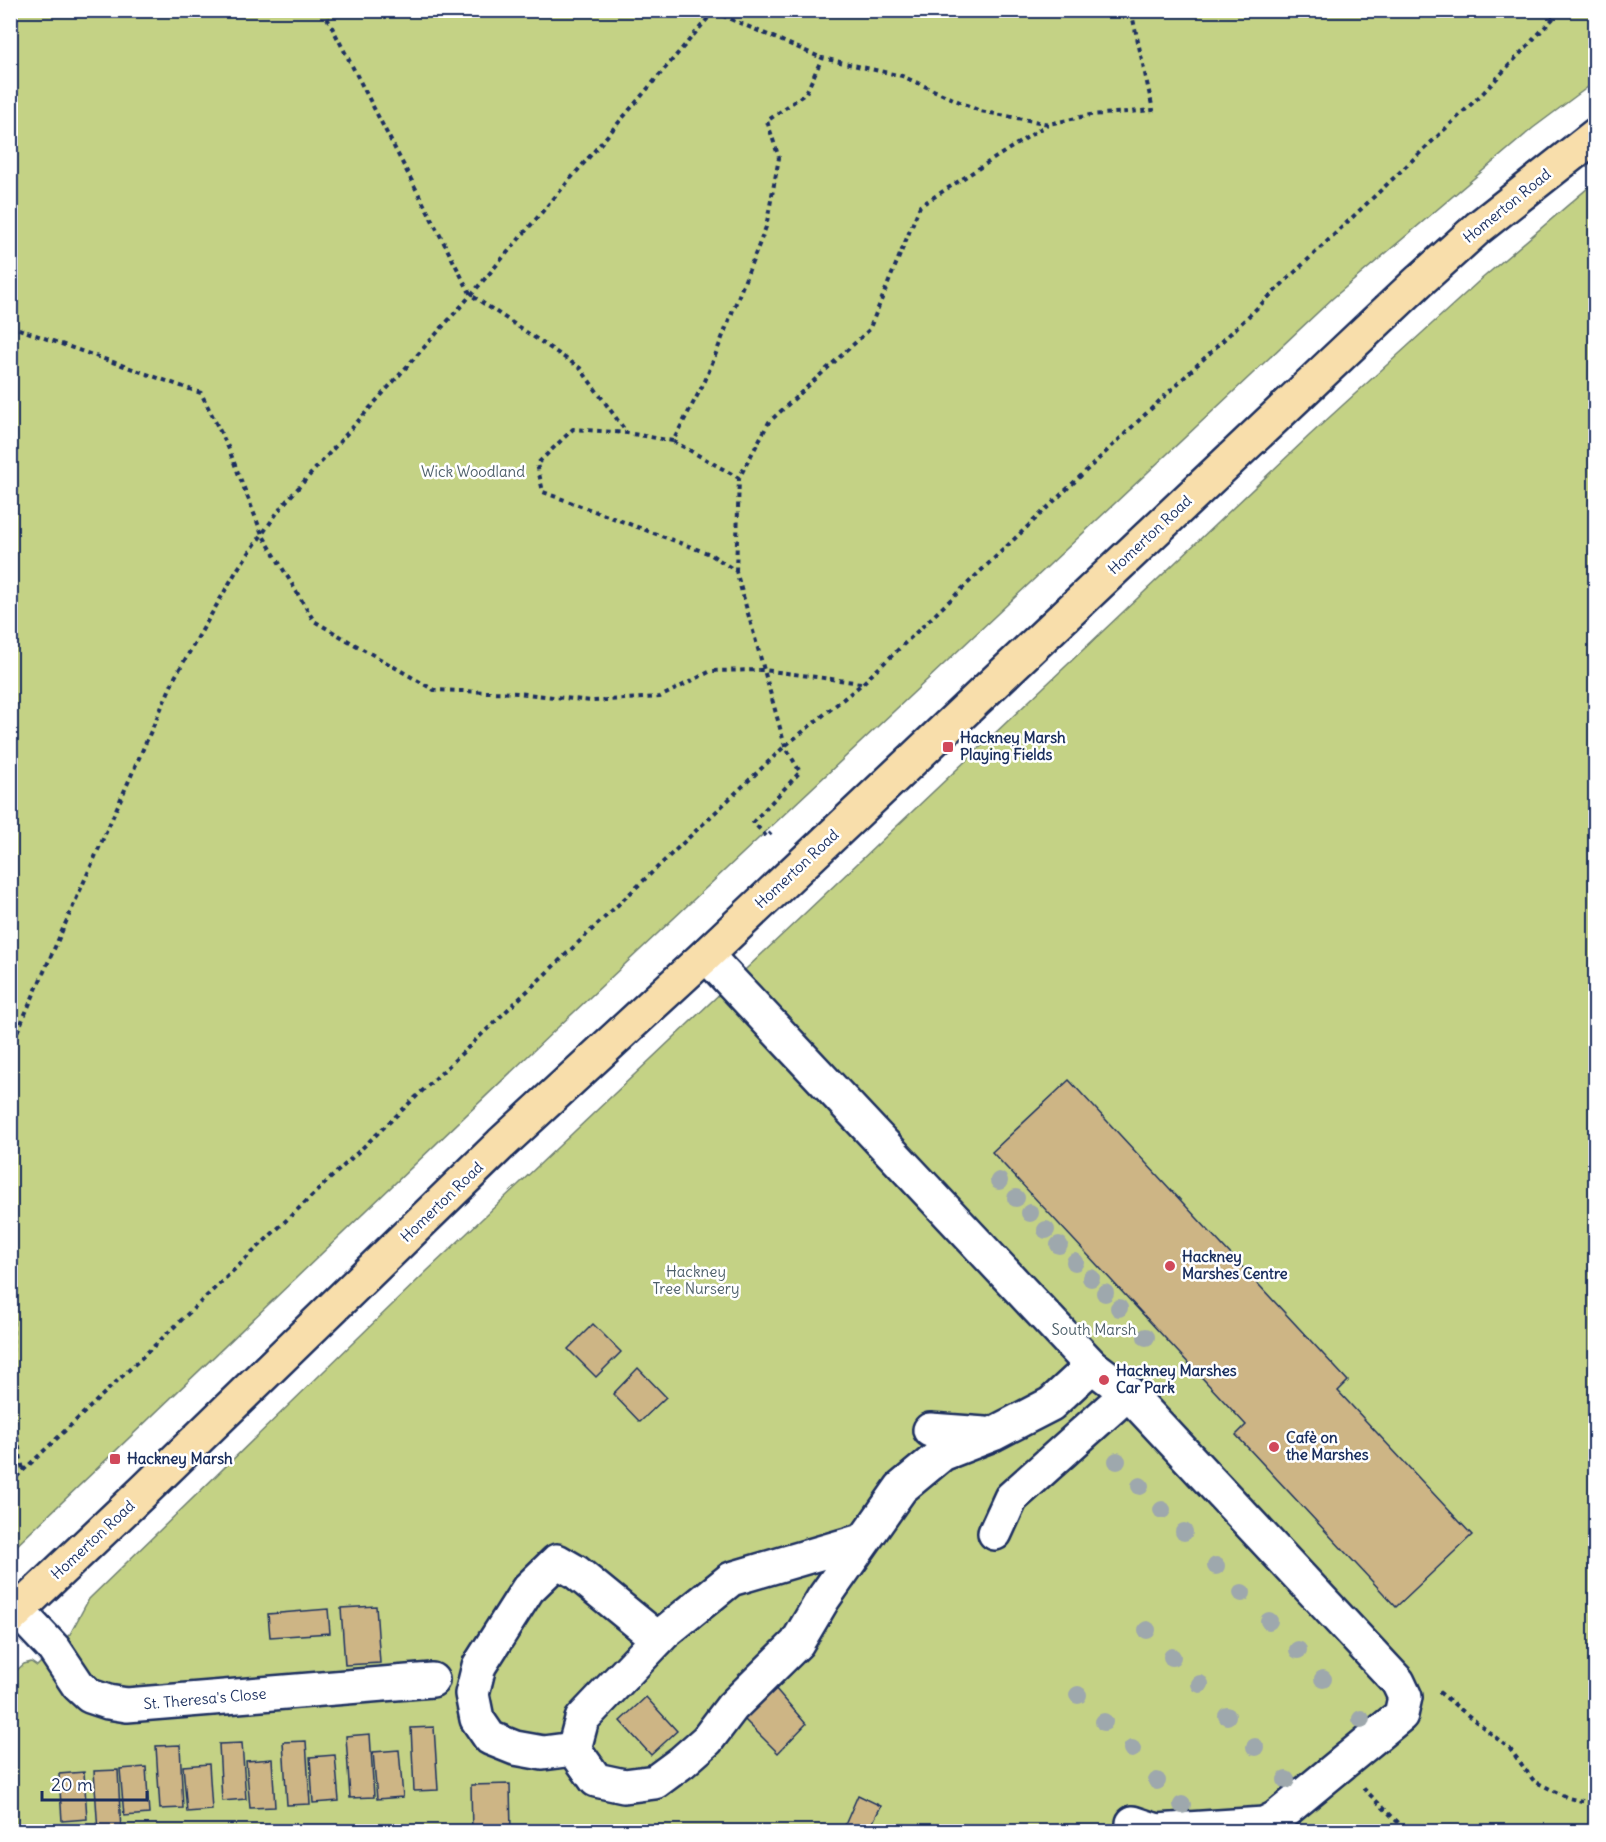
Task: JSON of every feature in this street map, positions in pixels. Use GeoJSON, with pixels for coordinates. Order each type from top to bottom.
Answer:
{"type":"FeatureCollection","features":[{"type":"Feature","properties":{"kind":"main road","name":"Homerton Road"},"geometry":{"type":"LineString","coordinates":[[14,1614],[501,1144],[706,955],[1417,283],[1478,228],[1596,135]]}},
{"type":"Feature","properties":{"kind":"street"},"geometry":{"type":"LineString","coordinates":[[706,955],[1092,1366],[1128,1393],[1398,1682],[1405,1698],[1401,1715],[1276,1818],[1264,1824],[1157,1831],[1133,1823]]}},
{"type":"Feature","properties":{"kind":"street"},"geometry":{"type":"LineString","coordinates":[[574,1749],[596,1780],[624,1786],[655,1782],[707,1740],[732,1707],[797,1643],[823,1599],[901,1488],[942,1454],[993,1434],[1051,1404],[1092,1366]]}},
{"type":"Feature","properties":{"kind":"street"},"geometry":{"type":"LineString","coordinates":[[995,1533],[1011,1498],[1128,1393]]}},
{"type":"Feature","properties":{"kind":"street"},"geometry":{"type":"LineString","coordinates":[[930,1430],[993,1434]]}},
{"type":"Feature","properties":{"kind":"street"},"geometry":{"type":"LineString","coordinates":[[574,1749],[582,1719],[657,1640],[731,1579],[864,1540]]}},
{"type":"Feature","properties":{"kind":"street"},"geometry":{"type":"LineString","coordinates":[[574,1749],[543,1753],[515,1748],[490,1738],[477,1719],[472,1694],[479,1666],[528,1589],[557,1561],[576,1572],[657,1640]]}},
{"type":"Feature","properties":{"kind":"street","name":"St. Theresa's Close"},"geometry":{"type":"LineString","coordinates":[[14,1614],[54,1649],[78,1685],[90,1696],[108,1702],[127,1705],[432,1680]]}},
{"type":"Feature","properties":{"kind":"path"},"geometry":{"type":"LineString","coordinates":[[323,10],[471,295],[580,368],[627,433]]}},
{"type":"Feature","properties":{"kind":"path"},"geometry":{"type":"LineString","coordinates":[[10,1048],[175,677],[237,570],[282,506],[471,295],[715,11],[822,58],[902,76],[980,111],[1049,124],[1090,116],[1153,110],[1131,10]]}},
{"type":"Feature","properties":{"kind":"path"},"geometry":{"type":"LineString","coordinates":[[10,1483],[785,746],[862,684],[1483,93],[1561,10]]}},
{"type":"Feature","properties":{"kind":"path"},"geometry":{"type":"LineString","coordinates":[[673,441],[705,381],[766,227],[779,158],[767,121],[806,93],[822,58]]}},
{"type":"Feature","properties":{"kind":"path"},"geometry":{"type":"LineString","coordinates":[[771,833],[766,837],[753,822],[800,772],[785,746],[736,571],[739,478],[769,422],[869,330],[920,207],[1049,124]]}},
{"type":"Feature","properties":{"kind":"path"},"geometry":{"type":"LineString","coordinates":[[10,326],[201,393],[228,447],[262,534],[314,621],[434,690],[517,693],[592,701],[660,697],[711,671],[764,670],[862,684]]}},
{"type":"Feature","properties":{"kind":"path"},"geometry":{"type":"LineString","coordinates":[[736,571],[710,554],[543,492],[537,464],[573,429],[627,433],[673,441],[739,478]]}},
{"type":"Feature","properties":{"kind":"path"},"geometry":{"type":"LineString","coordinates":[[10,1268],[14,1275],[11,1403],[23,1471]]}},
{"type":"Feature","properties":{"kind":"path"},"geometry":{"type":"LineString","coordinates":[[1398,1682],[1439,1691],[1510,1749],[1534,1780],[1568,1798],[1596,1804]]}},
{"type":"Feature","properties":{"kind":"path"},"geometry":{"type":"LineString","coordinates":[[1340,1767],[1408,1832]]}},
{"type":"Feature","properties":{"kind":"green space","name":"Wick Woodland"},"geometry":{"type":"Polygon","coordinates":[[[11,10],[1595,10],[1596,81],[1533,128],[1333,298],[555,1030],[11,1551],[11,10]]]}},
{"type":"Feature","properties":{"kind":"green space","name":"South Marsh"},"geometry":{"type":"Polygon","coordinates":[[[1595,182],[1595,1831],[11,1831],[10,1676],[24,1664],[31,1662],[37,1666],[70,1634],[89,1599],[427,1271],[1310,435],[1478,282],[1595,182]]]}},
{"type":"Feature","properties":{"kind":"building","name":"Hackney Marshes Centre"},"geometry":{"type":"Polygon","coordinates":[[[1069,1080],[1348,1381],[1338,1391],[1472,1535],[1396,1607],[1236,1435],[1246,1425],[992,1152],[1069,1080]]]}},
{"type":"Feature","properties":{"kind":"building"},"geometry":{"type":"Polygon","coordinates":[[[593,1324],[621,1352],[596,1377],[568,1349],[593,1324]]]}},
{"type":"Feature","properties":{"kind":"building"},"geometry":{"type":"Polygon","coordinates":[[[638,1368],[666,1397],[640,1422],[613,1394],[638,1368]]]}},
{"type":"Feature","properties":{"kind":"building"},"geometry":{"type":"Polygon","coordinates":[[[376,1606],[380,1663],[345,1665],[341,1608],[376,1606]]]}},
{"type":"Feature","properties":{"kind":"building"},"geometry":{"type":"Polygon","coordinates":[[[328,1609],[330,1633],[270,1637],[268,1614],[328,1609]]]}},
{"type":"Feature","properties":{"kind":"building"},"geometry":{"type":"Polygon","coordinates":[[[775,1688],[806,1724],[778,1753],[742,1717],[775,1688]]]}},
{"type":"Feature","properties":{"kind":"building"},"geometry":{"type":"Polygon","coordinates":[[[646,1697],[677,1731],[651,1755],[620,1721],[646,1697]]]}},
{"type":"Feature","properties":{"kind":"building"},"geometry":{"type":"Polygon","coordinates":[[[434,1727],[438,1790],[414,1791],[411,1728],[434,1727]]]}},
{"type":"Feature","properties":{"kind":"building"},"geometry":{"type":"Polygon","coordinates":[[[370,1734],[374,1797],[350,1798],[346,1736],[370,1734]]]}},
{"type":"Feature","properties":{"kind":"building"},"geometry":{"type":"Polygon","coordinates":[[[306,1741],[310,1804],[287,1805],[283,1742],[306,1741]]]}},
{"type":"Feature","properties":{"kind":"building"},"geometry":{"type":"Polygon","coordinates":[[[242,1743],[246,1799],[222,1801],[219,1744],[242,1743]]]}},
{"type":"Feature","properties":{"kind":"building"},"geometry":{"type":"Polygon","coordinates":[[[180,1745],[183,1808],[160,1809],[156,1746],[180,1745]]]}},
{"type":"Feature","properties":{"kind":"building"},"geometry":{"type":"Polygon","coordinates":[[[399,1750],[403,1797],[377,1799],[373,1752],[399,1750]]]}},
{"type":"Feature","properties":{"kind":"building"},"geometry":{"type":"Polygon","coordinates":[[[335,1755],[339,1801],[313,1803],[310,1757],[335,1755]]]}},
{"type":"Feature","properties":{"kind":"building"},"geometry":{"type":"Polygon","coordinates":[[[272,1759],[275,1807],[250,1808],[246,1761],[272,1759]]]}},
{"type":"Feature","properties":{"kind":"building"},"geometry":{"type":"Polygon","coordinates":[[[209,1764],[212,1810],[187,1812],[183,1766],[209,1764]]]}},
{"type":"Feature","properties":{"kind":"building"},"geometry":{"type":"Polygon","coordinates":[[[146,1767],[149,1814],[124,1816],[120,1769],[146,1767]]]}},
{"type":"Feature","properties":{"kind":"building"},"geometry":{"type":"Polygon","coordinates":[[[118,1770],[121,1832],[98,1832],[94,1771],[118,1770]]]}},
{"type":"Feature","properties":{"kind":"building"},"geometry":{"type":"Polygon","coordinates":[[[84,1772],[87,1819],[62,1821],[59,1774],[84,1772]]]}},
{"type":"Feature","properties":{"kind":"building"},"geometry":{"type":"Polygon","coordinates":[[[510,1784],[511,1832],[472,1832],[471,1785],[510,1784]]]}},
{"type":"Feature","properties":{"kind":"building"},"geometry":{"type":"Polygon","coordinates":[[[858,1795],[881,1806],[868,1832],[842,1832],[858,1795]]]}},
{"type":"Feature","properties":{"kind":"place","name":"Hackney Marsh Playing Fields"},"geometry":{"type":"Point","coordinates":[948,747]}},
{"type":"Feature","properties":{"kind":"place","name":"Hackney Marshes Centre"},"geometry":{"type":"Point","coordinates":[1170,1266]}},
{"type":"Feature","properties":{"kind":"place","name":"Hackney Marshes Car Park"},"geometry":{"type":"Point","coordinates":[1104,1380]}},
{"type":"Feature","properties":{"kind":"place","name":"Cafè on the Marshes"},"geometry":{"type":"Point","coordinates":[1274,1447]}},
{"type":"Feature","properties":{"kind":"place","name":"Hackney Marsh"},"geometry":{"type":"Point","coordinates":[115,1459]}},
{"type":"Feature","properties":{"kind":"park label","name":"Hackney Tree Nursery"},"geometry":{"type":"Point","coordinates":[696,1280]}}]}
